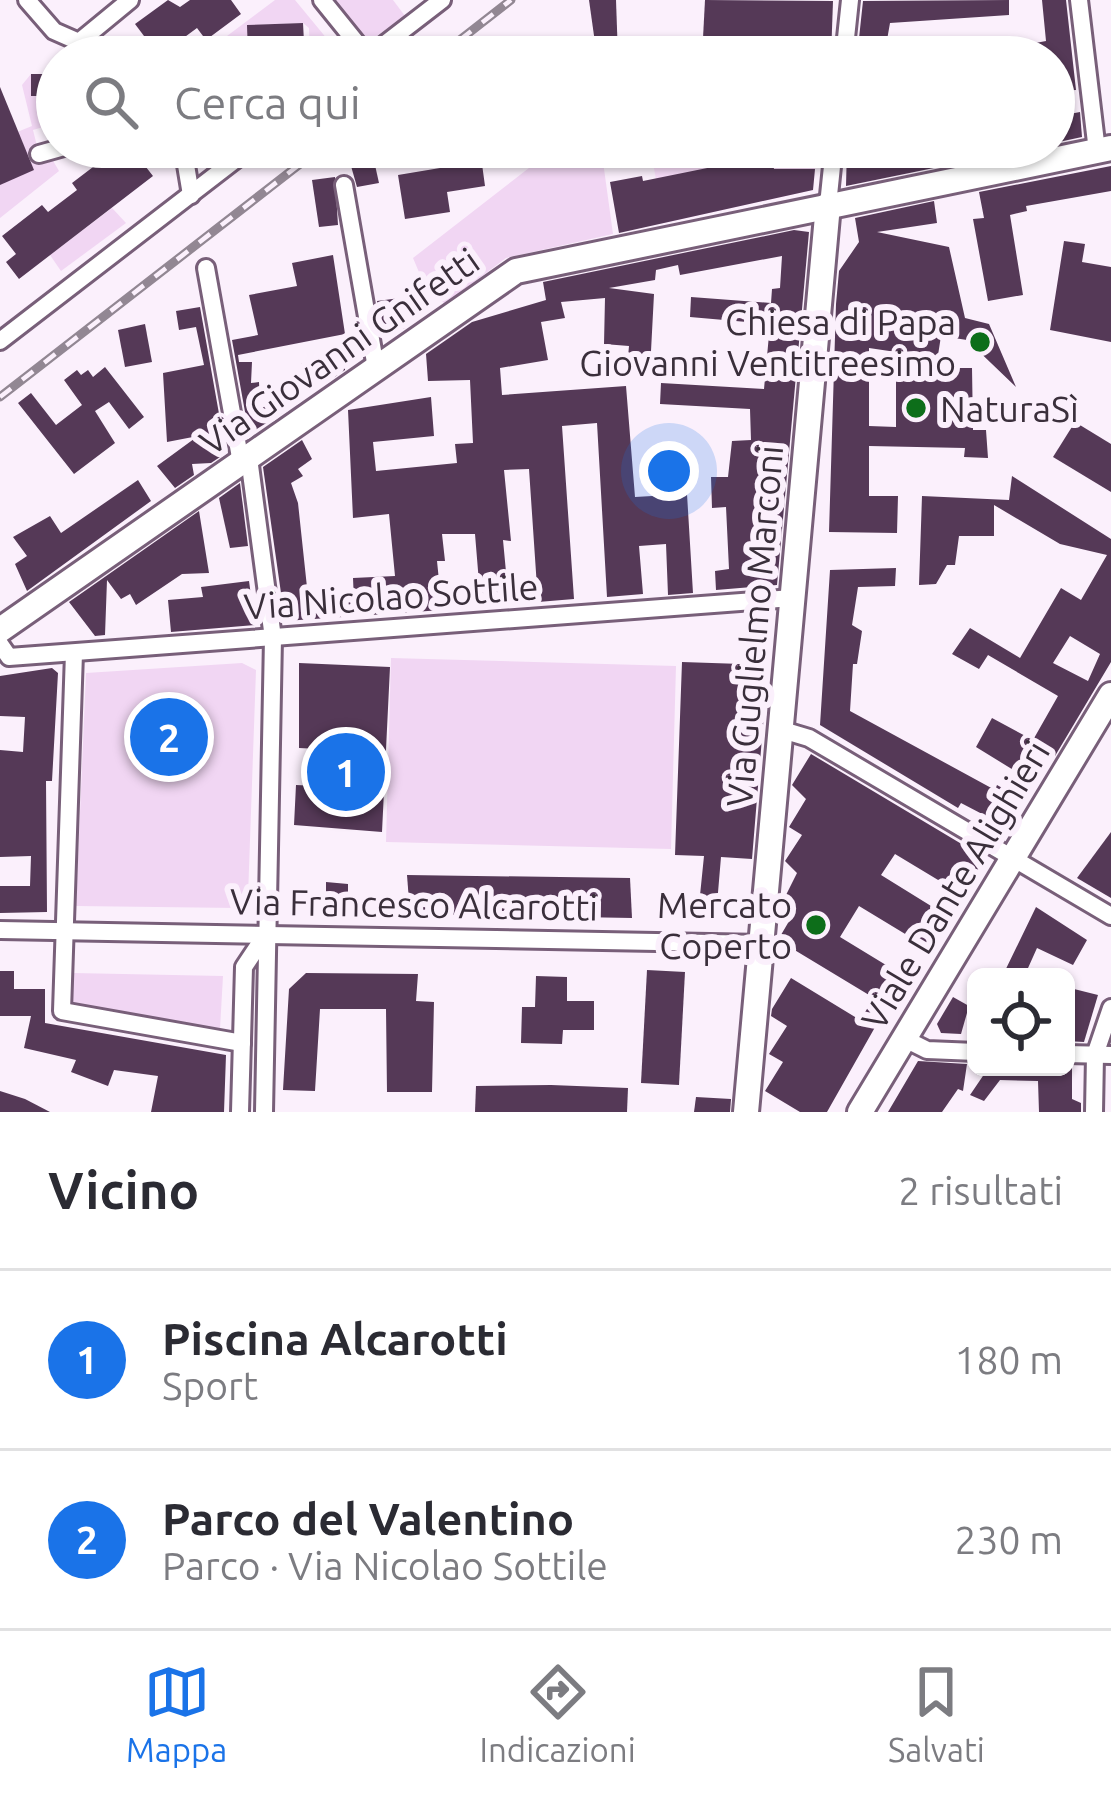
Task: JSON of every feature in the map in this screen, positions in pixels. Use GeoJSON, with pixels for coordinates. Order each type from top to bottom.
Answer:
{"type":"FeatureCollection","features":[{"type":"Feature","properties":{"kind":"main road","name":"Via Giovanni Gnifetti"},"geometry":{"type":"LineString","coordinates":[[0,630],[516,271],[1014,168]]}},
{"type":"Feature","properties":{"kind":"main road","name":"Via Guglielmo Marconi"},"geometry":{"type":"LineString","coordinates":[[746,1112],[765,944],[779,729],[828,205]]}},
{"type":"Feature","properties":{"kind":"main road","name":"Viale Dante Alighieri"},"geometry":{"type":"LineString","coordinates":[[860,1112],[1111,695]]}},
{"type":"Feature","properties":{"kind":"street"},"geometry":{"type":"LineString","coordinates":[[27,0],[54,31],[65,36]]}},
{"type":"Feature","properties":{"kind":"street"},"geometry":{"type":"LineString","coordinates":[[86,36],[130,0]]}},
{"type":"Feature","properties":{"kind":"street"},"geometry":{"type":"LineString","coordinates":[[322,0],[351,36]]}},
{"type":"Feature","properties":{"kind":"street"},"geometry":{"type":"LineString","coordinates":[[395,36],[442,0]]}},
{"type":"Feature","properties":{"kind":"street"},"geometry":{"type":"LineString","coordinates":[[846,36],[850,0]]}},
{"type":"Feature","properties":{"kind":"street"},"geometry":{"type":"LineString","coordinates":[[1079,0],[1104,150]]}},
{"type":"Feature","properties":{"kind":"street"},"geometry":{"type":"LineString","coordinates":[[186,168],[190,194]]}},
{"type":"Feature","properties":{"kind":"street"},"geometry":{"type":"LineString","coordinates":[[0,341],[224,168]]}},
{"type":"Feature","properties":{"kind":"street","name":"Via Guglielmo Marconi"},"geometry":{"type":"LineString","coordinates":[[828,205],[832,168]]}},
{"type":"Feature","properties":{"kind":"street"},"geometry":{"type":"LineString","coordinates":[[344,184],[376,368]]}},
{"type":"Feature","properties":{"kind":"street"},"geometry":{"type":"LineString","coordinates":[[206,268],[245,461],[273,638],[264,1112]]}},
{"type":"Feature","properties":{"kind":"street","name":"Via Nicolao Sottile"},"geometry":{"type":"LineString","coordinates":[[0,644],[10,657],[793,598]]}},
{"type":"Feature","properties":{"kind":"street"},"geometry":{"type":"LineString","coordinates":[[74,652],[62,1012],[242,1043]]}},
{"type":"Feature","properties":{"kind":"street"},"geometry":{"type":"LineString","coordinates":[[779,729],[808,738],[1111,916]]}},
{"type":"Feature","properties":{"kind":"street","name":"Via Francesco Alcarotti"},"geometry":{"type":"LineString","coordinates":[[0,930],[765,944]]}},
{"type":"Feature","properties":{"kind":"street"},"geometry":{"type":"LineString","coordinates":[[239,1112],[244,967],[266,933]]}},
{"type":"Feature","properties":{"kind":"street"},"geometry":{"type":"LineString","coordinates":[[1094,1112],[1111,1008]]}},
{"type":"Feature","properties":{"kind":"street"},"geometry":{"type":"LineString","coordinates":[[907,1040],[927,1050],[967,1052]]}},
{"type":"Feature","properties":{"kind":"shaded area"},"geometry":{"type":"Polygon","coordinates":[[[275,0],[295,0],[325,36],[309,36],[303,23],[256,25],[247,36],[227,36],[275,0]]]}},
{"type":"Feature","properties":{"kind":"shaded area"},"geometry":{"type":"Polygon","coordinates":[[[333,0],[393,0],[405,16],[377,36],[363,36],[333,0]]]}},
{"type":"Feature","properties":{"kind":"shaded area"},"geometry":{"type":"Polygon","coordinates":[[[31,74],[36,76],[36,168],[59,171],[0,218],[0,139],[32,126],[22,85],[31,74]]]}},
{"type":"Feature","properties":{"kind":"shaded area"},"geometry":{"type":"Polygon","coordinates":[[[529,168],[604,168],[613,234],[506,258],[445,304],[424,284],[413,258],[529,168]]]}},
{"type":"Feature","properties":{"kind":"shaded area"},"geometry":{"type":"Polygon","coordinates":[[[654,168],[815,168],[813,190],[664,223],[654,168]]]}},
{"type":"Feature","properties":{"kind":"shaded area"},"geometry":{"type":"Polygon","coordinates":[[[112,208],[126,223],[61,271],[50,255],[112,208]]]}},
{"type":"Feature","properties":{"kind":"shaded area"},"geometry":{"type":"Polygon","coordinates":[[[391,658],[676,666],[671,849],[386,842],[391,658]]]}},
{"type":"Feature","properties":{"kind":"shaded area"},"geometry":{"type":"Polygon","coordinates":[[[242,663],[256,670],[248,897],[238,897],[237,908],[76,906],[86,673],[242,663]]]}},
{"type":"Feature","properties":{"kind":"shaded area"},"geometry":{"type":"Polygon","coordinates":[[[73,973],[223,976],[220,1029],[72,1005],[73,973]]]}},
{"type":"Feature","properties":{"kind":"building"},"geometry":{"type":"Polygon","coordinates":[[[168,0],[180,7],[190,0],[231,0],[241,14],[211,36],[203,36],[197,28],[186,36],[144,36],[135,24],[168,0]]]}},
{"type":"Feature","properties":{"kind":"building"},"geometry":{"type":"Polygon","coordinates":[[[589,0],[616,0],[617,36],[594,36],[589,0]]]}},
{"type":"Feature","properties":{"kind":"building"},"geometry":{"type":"Polygon","coordinates":[[[705,0],[833,1],[832,36],[703,36],[705,0]]]}},
{"type":"Feature","properties":{"kind":"building"},"geometry":{"type":"Polygon","coordinates":[[[1009,0],[1009,15],[890,23],[888,36],[859,36],[863,1],[1009,0]]]}},
{"type":"Feature","properties":{"kind":"building"},"geometry":{"type":"Polygon","coordinates":[[[1042,0],[1066,0],[1070,36],[1046,36],[1042,0]]]}},
{"type":"Feature","properties":{"kind":"building"},"geometry":{"type":"Polygon","coordinates":[[[303,23],[304,36],[247,36],[247,25],[303,23]]]}},
{"type":"Feature","properties":{"kind":"building"},"geometry":{"type":"Polygon","coordinates":[[[31,74],[36,74],[36,96],[31,96],[31,74]]]}},
{"type":"Feature","properties":{"kind":"building"},"geometry":{"type":"Polygon","coordinates":[[[0,87],[34,170],[0,185],[0,87]]]}},
{"type":"Feature","properties":{"kind":"building"},"geometry":{"type":"Polygon","coordinates":[[[1080,112],[1082,137],[1075,138],[1075,113],[1080,112]]]}},
{"type":"Feature","properties":{"kind":"building"},"geometry":{"type":"Polygon","coordinates":[[[1111,166],[1111,191],[1026,206],[1027,211],[1010,215],[1023,295],[988,301],[973,219],[984,218],[979,192],[1111,166]]]}},
{"type":"Feature","properties":{"kind":"building"},"geometry":{"type":"Polygon","coordinates":[[[92,168],[147,168],[153,176],[19,279],[6,262],[16,254],[2,236],[42,205],[48,212],[77,190],[72,183],[92,168]]]}},
{"type":"Feature","properties":{"kind":"building"},"geometry":{"type":"Polygon","coordinates":[[[352,168],[376,168],[379,183],[357,187],[352,168]]]}},
{"type":"Feature","properties":{"kind":"building"},"geometry":{"type":"Polygon","coordinates":[[[483,168],[485,186],[447,192],[450,212],[405,219],[398,175],[483,168]]]}},
{"type":"Feature","properties":{"kind":"building"},"geometry":{"type":"Polygon","coordinates":[[[707,168],[815,169],[813,190],[619,233],[610,182],[642,176],[643,181],[707,168]]]}},
{"type":"Feature","properties":{"kind":"building"},"geometry":{"type":"Polygon","coordinates":[[[846,168],[934,168],[846,186],[846,168]]]}},
{"type":"Feature","properties":{"kind":"building"},"geometry":{"type":"Polygon","coordinates":[[[335,177],[338,225],[319,227],[312,180],[335,177]]]}},
{"type":"Feature","properties":{"kind":"building"},"geometry":{"type":"Polygon","coordinates":[[[934,201],[937,223],[877,232],[949,247],[965,318],[989,324],[1016,387],[967,340],[941,336],[936,368],[972,368],[973,430],[986,430],[988,458],[964,457],[965,448],[869,446],[869,496],[898,496],[897,533],[829,532],[836,304],[839,271],[859,242],[855,218],[934,201]],[[869,348],[869,426],[896,427],[896,352],[869,348]]]}},
{"type":"Feature","properties":{"kind":"building"},"geometry":{"type":"Polygon","coordinates":[[[794,230],[809,232],[777,585],[716,590],[715,571],[729,569],[726,507],[712,508],[711,477],[728,477],[732,441],[751,440],[750,409],[660,404],[661,383],[764,389],[770,324],[690,317],[691,297],[771,303],[772,289],[780,288],[782,256],[680,275],[678,265],[656,270],[655,280],[609,288],[654,294],[650,370],[627,368],[629,346],[604,344],[605,298],[561,302],[565,318],[541,322],[548,360],[500,368],[502,395],[626,386],[635,497],[687,494],[693,593],[668,595],[666,544],[639,546],[643,594],[607,597],[597,423],[562,426],[574,599],[538,602],[529,469],[504,470],[511,541],[503,540],[509,604],[481,607],[475,534],[442,534],[445,561],[437,561],[442,610],[285,621],[263,467],[302,440],[312,459],[298,469],[303,476],[291,483],[298,503],[309,606],[354,602],[353,578],[395,576],[389,514],[353,518],[348,410],[431,397],[434,436],[373,442],[376,471],[457,463],[455,444],[473,443],[470,380],[428,381],[426,354],[472,322],[546,300],[543,282],[794,230]]]}},
{"type":"Feature","properties":{"kind":"building"},"geometry":{"type":"Polygon","coordinates":[[[1064,241],[1085,244],[1082,262],[1111,267],[1111,342],[1050,330],[1064,241]]]}},
{"type":"Feature","properties":{"kind":"building"},"geometry":{"type":"Polygon","coordinates":[[[333,255],[345,334],[238,355],[239,362],[252,362],[251,383],[259,382],[260,410],[280,394],[287,410],[249,434],[232,340],[258,335],[249,295],[297,286],[292,263],[333,255]]]}},
{"type":"Feature","properties":{"kind":"building"},"geometry":{"type":"Polygon","coordinates":[[[400,298],[405,328],[383,333],[377,301],[400,298]]]}},
{"type":"Feature","properties":{"kind":"building"},"geometry":{"type":"Polygon","coordinates":[[[200,307],[226,453],[211,463],[192,464],[194,475],[175,488],[157,466],[198,436],[167,442],[163,373],[204,365],[196,327],[179,330],[176,311],[200,307]]]}},
{"type":"Feature","properties":{"kind":"building"},"geometry":{"type":"Polygon","coordinates":[[[145,324],[152,362],[125,367],[118,330],[145,324]]]}},
{"type":"Feature","properties":{"kind":"building"},"geometry":{"type":"Polygon","coordinates":[[[302,363],[345,363],[345,370],[330,380],[299,381],[302,363]]]}},
{"type":"Feature","properties":{"kind":"building"},"geometry":{"type":"Polygon","coordinates":[[[105,367],[144,417],[129,429],[109,402],[95,411],[115,443],[74,474],[18,403],[31,393],[56,425],[82,405],[64,380],[77,370],[81,375],[88,370],[93,377],[105,367]]]}},
{"type":"Feature","properties":{"kind":"building"},"geometry":{"type":"Polygon","coordinates":[[[1075,422],[1111,444],[1111,492],[1053,457],[1075,422]]]}},
{"type":"Feature","properties":{"kind":"building"},"geometry":{"type":"Polygon","coordinates":[[[1012,476],[1111,539],[1111,662],[1055,756],[1031,745],[1015,771],[976,747],[992,718],[1033,740],[1058,696],[988,655],[979,669],[952,654],[970,628],[1020,658],[1061,588],[1081,600],[1107,555],[1060,544],[994,505],[994,536],[959,536],[955,565],[947,565],[936,584],[919,585],[922,496],[1009,500],[1012,476]],[[1070,636],[1053,663],[1088,681],[1100,654],[1070,636]]]}},
{"type":"Feature","properties":{"kind":"building"},"geometry":{"type":"Polygon","coordinates":[[[138,480],[151,501],[27,591],[15,564],[27,556],[13,537],[50,516],[61,533],[138,480]]]}},
{"type":"Feature","properties":{"kind":"building"},"geometry":{"type":"Polygon","coordinates":[[[240,483],[248,546],[230,548],[219,498],[240,483]]]}},
{"type":"Feature","properties":{"kind":"building"},"geometry":{"type":"Polygon","coordinates":[[[199,511],[209,573],[182,574],[136,605],[130,594],[121,599],[107,580],[105,635],[95,636],[69,602],[199,511]]]}},
{"type":"Feature","properties":{"kind":"building"},"geometry":{"type":"Polygon","coordinates":[[[896,568],[895,586],[858,587],[852,625],[862,631],[857,664],[853,664],[850,711],[995,790],[997,785],[1024,800],[1009,828],[961,803],[958,808],[820,725],[830,570],[896,568]]]}},
{"type":"Feature","properties":{"kind":"building"},"geometry":{"type":"Polygon","coordinates":[[[249,581],[255,625],[171,632],[168,600],[203,597],[201,587],[249,581]]]}},
{"type":"Feature","properties":{"kind":"building"},"geometry":{"type":"Polygon","coordinates":[[[682,662],[768,665],[752,859],[721,857],[716,916],[698,915],[704,856],[675,855],[682,662]]]}},
{"type":"Feature","properties":{"kind":"building"},"geometry":{"type":"Polygon","coordinates":[[[299,663],[390,667],[382,832],[294,825],[296,785],[317,786],[319,749],[299,748],[299,663]]]}},
{"type":"Feature","properties":{"kind":"building"},"geometry":{"type":"Polygon","coordinates":[[[52,668],[58,673],[52,781],[46,781],[47,912],[0,913],[0,886],[30,886],[31,856],[0,857],[0,750],[23,752],[25,717],[0,716],[0,676],[52,668]]]}},
{"type":"Feature","properties":{"kind":"building","name":"Mercato Coperto"},"geometry":{"type":"Polygon","coordinates":[[[811,754],[985,858],[963,895],[895,854],[881,875],[944,914],[925,946],[859,906],[840,937],[904,976],[827,1112],[800,1112],[765,1091],[783,1062],[769,1054],[787,1026],[771,1016],[772,1009],[791,978],[860,1020],[874,998],[778,940],[795,911],[782,903],[797,873],[785,861],[802,835],[789,827],[806,799],[792,785],[811,754]]]}},
{"type":"Feature","properties":{"kind":"building"},"geometry":{"type":"Polygon","coordinates":[[[1111,832],[1111,898],[1077,878],[1111,832]]]}},
{"type":"Feature","properties":{"kind":"building"},"geometry":{"type":"Polygon","coordinates":[[[407,875],[630,878],[632,918],[410,914],[407,875]]]}},
{"type":"Feature","properties":{"kind":"building"},"geometry":{"type":"Polygon","coordinates":[[[326,882],[348,884],[348,911],[318,909],[318,892],[326,892],[326,882]]]}},
{"type":"Feature","properties":{"kind":"building"},"geometry":{"type":"Polygon","coordinates":[[[1036,907],[1087,940],[1073,965],[1037,948],[1028,968],[1006,968],[1036,907]]]}},
{"type":"Feature","properties":{"kind":"building"},"geometry":{"type":"Polygon","coordinates":[[[647,970],[685,972],[679,1085],[641,1083],[647,970]]]}},
{"type":"Feature","properties":{"kind":"building"},"geometry":{"type":"Polygon","coordinates":[[[0,971],[14,971],[14,989],[45,989],[45,1023],[226,1055],[224,1112],[151,1112],[158,1076],[114,1070],[108,1086],[71,1072],[76,1060],[24,1048],[31,1016],[0,1016],[0,971]]]}},
{"type":"Feature","properties":{"kind":"building"},"geometry":{"type":"Polygon","coordinates":[[[306,973],[418,974],[416,1001],[434,1002],[432,1092],[387,1092],[386,1009],[320,1009],[315,1091],[283,1090],[289,989],[306,973]]]}},
{"type":"Feature","properties":{"kind":"building"},"geometry":{"type":"Polygon","coordinates":[[[536,976],[567,977],[567,1001],[594,1001],[594,1030],[563,1030],[562,1044],[521,1043],[522,1007],[535,1007],[536,976]]]}},
{"type":"Feature","properties":{"kind":"building"},"geometry":{"type":"Polygon","coordinates":[[[1075,989],[1098,995],[1084,1042],[1075,1042],[1075,989]]]}},
{"type":"Feature","properties":{"kind":"building"},"geometry":{"type":"Polygon","coordinates":[[[953,997],[967,1005],[961,1034],[941,1033],[937,1024],[953,997]]]}},
{"type":"Feature","properties":{"kind":"building"},"geometry":{"type":"Polygon","coordinates":[[[918,1061],[967,1064],[963,1091],[958,1089],[942,1112],[888,1112],[918,1061]]]}},
{"type":"Feature","properties":{"kind":"building"},"geometry":{"type":"Polygon","coordinates":[[[983,1076],[1072,1076],[1072,1099],[1081,1103],[1081,1112],[1039,1112],[1038,1081],[1000,1080],[984,1101],[970,1095],[983,1076]]]}},
{"type":"Feature","properties":{"kind":"building"},"geometry":{"type":"Polygon","coordinates":[[[476,1086],[628,1088],[627,1112],[475,1112],[476,1086]]]}},
{"type":"Feature","properties":{"kind":"building"},"geometry":{"type":"Polygon","coordinates":[[[0,1091],[25,1099],[50,1112],[0,1112],[0,1091]]]}},
{"type":"Feature","properties":{"kind":"building"},"geometry":{"type":"Polygon","coordinates":[[[696,1097],[731,1099],[730,1112],[694,1112],[696,1097]]]}},
{"type":"Feature","properties":{"kind":"railway"},"geometry":{"type":"LineString","coordinates":[[465,36],[511,0]]}},
{"type":"Feature","properties":{"kind":"railway"},"geometry":{"type":"LineString","coordinates":[[0,397],[295,168]]}},
{"type":"Feature","properties":{"kind":"place","name":"Chiesa di Papa Giovanni Ventitreesimo"},"geometry":{"type":"Point","coordinates":[980,342]}},
{"type":"Feature","properties":{"kind":"place","name":"NaturaSì"},"geometry":{"type":"Point","coordinates":[916,408]}},
{"type":"Feature","properties":{"kind":"place","name":"Parco del Valentino"},"geometry":{"type":"Point","coordinates":[169,737]}},
{"type":"Feature","properties":{"kind":"place","name":"Piscina Alcarotti"},"geometry":{"type":"Point","coordinates":[346,772]}},
{"type":"Feature","properties":{"kind":"place","name":"Mercato Coperto"},"geometry":{"type":"Point","coordinates":[816,925]}}]}
